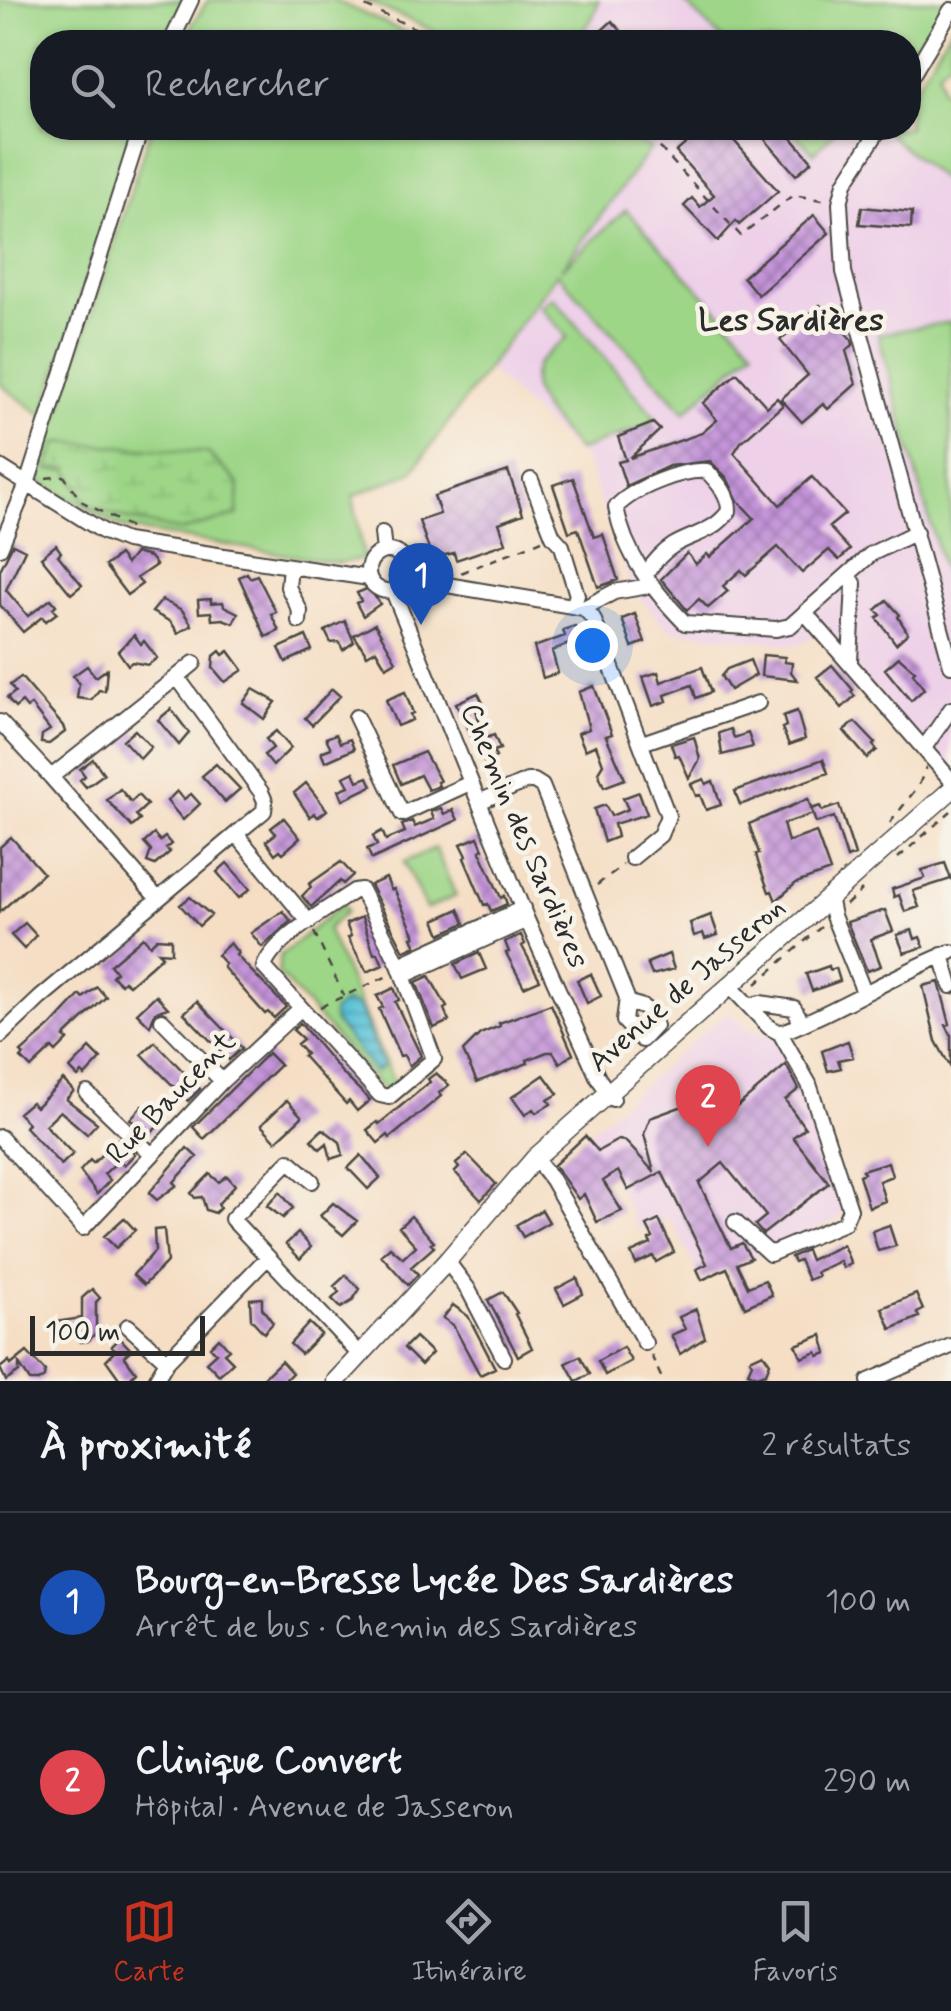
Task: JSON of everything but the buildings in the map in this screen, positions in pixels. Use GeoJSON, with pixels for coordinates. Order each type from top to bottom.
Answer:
{"type":"FeatureCollection","features":[{"type":"Feature","properties":{"kind":"main road","name":"Avenue de Jasseron"},"geometry":{"type":"LineString","coordinates":[[336,1381],[538,1161],[610,1095],[738,994],[951,790]]}},
{"type":"Feature","properties":{"kind":"main road","name":"Avenue de Jasseron"},"geometry":{"type":"LineString","coordinates":[[830,902],[951,802]]}},
{"type":"Feature","properties":{"kind":"street"},"geometry":{"type":"LineString","coordinates":[[177,30],[191,0]]}},
{"type":"Feature","properties":{"kind":"street"},"geometry":{"type":"LineString","coordinates":[[921,60],[951,10]]}},
{"type":"Feature","properties":{"kind":"street"},"geometry":{"type":"LineString","coordinates":[[0,548],[31,487],[137,140]]}},
{"type":"Feature","properties":{"kind":"street"},"geometry":{"type":"LineString","coordinates":[[872,140],[845,183],[840,203],[844,272],[951,665]]}},
{"type":"Feature","properties":{"kind":"street"},"geometry":{"type":"LineString","coordinates":[[0,467],[104,532],[126,541],[290,566],[336,573],[369,578],[378,589],[392,591],[404,585],[409,572],[403,556],[384,551],[370,562],[336,573]]}},
{"type":"Feature","properties":{"kind":"street"},"geometry":{"type":"LineString","coordinates":[[578,607],[647,580],[658,557],[676,543],[708,532],[730,511],[729,499],[707,471],[696,470],[628,494],[616,507],[628,548],[647,580],[685,623],[776,629],[790,626],[871,554],[916,532]]}},
{"type":"Feature","properties":{"kind":"street"},"geometry":{"type":"LineString","coordinates":[[531,480],[553,536],[562,546],[578,607]]}},
{"type":"Feature","properties":{"kind":"street"},"geometry":{"type":"LineString","coordinates":[[382,533],[384,551]]}},
{"type":"Feature","properties":{"kind":"street"},"geometry":{"type":"LineString","coordinates":[[369,578],[370,562]]}},
{"type":"Feature","properties":{"kind":"street"},"geometry":{"type":"LineString","coordinates":[[290,566],[288,587],[300,611],[299,621]]}},
{"type":"Feature","properties":{"kind":"street"},"geometry":{"type":"LineString","coordinates":[[409,572],[436,583],[578,607],[592,618],[668,816],[660,835],[632,858]]}},
{"type":"Feature","properties":{"kind":"street"},"geometry":{"type":"LineString","coordinates":[[848,576],[854,583],[850,661]]}},
{"type":"Feature","properties":{"kind":"street","name":"Chemin des Sardières"},"geometry":{"type":"LineString","coordinates":[[392,591],[525,914],[610,1095]]}},
{"type":"Feature","properties":{"kind":"street"},"geometry":{"type":"LineString","coordinates":[[806,614],[951,780]]}},
{"type":"Feature","properties":{"kind":"street"},"geometry":{"type":"LineString","coordinates":[[51,776],[194,663]]}},
{"type":"Feature","properties":{"kind":"street"},"geometry":{"type":"LineString","coordinates":[[0,1036],[264,811],[265,800],[176,677]]}},
{"type":"Feature","properties":{"kind":"street"},"geometry":{"type":"LineString","coordinates":[[642,743],[758,703]]}},
{"type":"Feature","properties":{"kind":"street"},"geometry":{"type":"LineString","coordinates":[[928,753],[951,709]]}},
{"type":"Feature","properties":{"kind":"street"},"geometry":{"type":"LineString","coordinates":[[356,716],[402,814],[470,783]]}},
{"type":"Feature","properties":{"kind":"street"},"geometry":{"type":"LineString","coordinates":[[0,722],[158,900]]}},
{"type":"Feature","properties":{"kind":"street"},"geometry":{"type":"LineString","coordinates":[[479,802],[528,781],[542,786],[628,1003]]}},
{"type":"Feature","properties":{"kind":"street"},"geometry":{"type":"LineString","coordinates":[[236,834],[309,922]]}},
{"type":"Feature","properties":{"kind":"street"},"geometry":{"type":"LineString","coordinates":[[361,890],[401,971],[434,1059],[389,1097],[380,1095],[264,967],[268,956],[309,922],[361,890]]}},
{"type":"Feature","properties":{"kind":"street"},"geometry":{"type":"LineString","coordinates":[[830,902],[864,992]]}},
{"type":"Feature","properties":{"kind":"street"},"geometry":{"type":"LineString","coordinates":[[401,971],[525,914]]}},
{"type":"Feature","properties":{"kind":"street"},"geometry":{"type":"LineString","coordinates":[[780,1033],[946,953],[951,986]]}},
{"type":"Feature","properties":{"kind":"street"},"geometry":{"type":"LineString","coordinates":[[738,994],[760,1003],[794,1008],[799,1018],[797,1026]]}},
{"type":"Feature","properties":{"kind":"street"},"geometry":{"type":"LineString","coordinates":[[736,1222],[770,1254],[844,1223],[850,1209],[809,1084],[780,1033],[769,1027],[738,994]]}},
{"type":"Feature","properties":{"kind":"street","name":"Rue Baucent"},"geometry":{"type":"LineString","coordinates":[[0,1137],[83,1228],[222,1081],[302,1012]]}},
{"type":"Feature","properties":{"kind":"street"},"geometry":{"type":"LineString","coordinates":[[162,1020],[222,1081]]}},
{"type":"Feature","properties":{"kind":"street"},"geometry":{"type":"LineString","coordinates":[[88,1094],[152,1155]]}},
{"type":"Feature","properties":{"kind":"street"},"geometry":{"type":"LineString","coordinates":[[312,1181],[289,1161],[232,1219],[360,1356]]}},
{"type":"Feature","properties":{"kind":"street"},"geometry":{"type":"LineString","coordinates":[[538,1161],[645,1343]]}},
{"type":"Feature","properties":{"kind":"street"},"geometry":{"type":"LineString","coordinates":[[155,1381],[167,1360],[268,1257]]}},
{"type":"Feature","properties":{"kind":"street"},"geometry":{"type":"LineString","coordinates":[[446,1262],[468,1289],[504,1358]]}},
{"type":"Feature","properties":{"kind":"street"},"geometry":{"type":"LineString","coordinates":[[128,1326],[167,1360]]}},
{"type":"Feature","properties":{"kind":"street"},"geometry":{"type":"LineString","coordinates":[[869,1381],[951,1346]]}},
{"type":"Feature","properties":{"kind":"path"},"geometry":{"type":"LineString","coordinates":[[350,0],[419,30]]}},
{"type":"Feature","properties":{"kind":"path"},"geometry":{"type":"LineString","coordinates":[[652,140],[741,236],[793,195],[840,203]]}},
{"type":"Feature","properties":{"kind":"path"},"geometry":{"type":"LineString","coordinates":[[31,487],[49,476],[64,476],[81,500],[134,528]]}},
{"type":"Feature","properties":{"kind":"path"},"geometry":{"type":"LineString","coordinates":[[436,583],[553,536]]}},
{"type":"Feature","properties":{"kind":"path"},"geometry":{"type":"LineString","coordinates":[[886,829],[919,785],[928,753]]}},
{"type":"Feature","properties":{"kind":"path"},"geometry":{"type":"LineString","coordinates":[[584,890],[602,883],[632,858]]}},
{"type":"Feature","properties":{"kind":"path"},"geometry":{"type":"LineString","coordinates":[[309,922],[344,996]]}},
{"type":"Feature","properties":{"kind":"path"},"geometry":{"type":"LineString","coordinates":[[302,1012],[401,971]]}},
{"type":"Feature","properties":{"kind":"path"},"geometry":{"type":"LineString","coordinates":[[645,1343],[663,1381]]}},
{"type":"Feature","properties":{"kind":"shaded area"},"geometry":{"type":"Polygon","coordinates":[[[599,0],[682,0],[713,30],[583,30],[599,0]]]}},
{"type":"Feature","properties":{"kind":"shaded area"},"geometry":{"type":"Polygon","coordinates":[[[634,140],[800,140],[814,153],[826,140],[894,140],[951,187],[951,322],[878,335],[951,598],[951,780],[823,633],[796,645],[669,630],[632,589],[586,461],[488,370],[650,150],[634,140]]]}},
{"type":"Feature","properties":{"kind":"shaded area"},"geometry":{"type":"Polygon","coordinates":[[[728,1011],[746,1029],[773,1036],[781,1043],[804,1085],[844,1206],[839,1219],[702,1280],[669,1216],[638,1231],[612,1175],[585,1136],[728,1011]]]}},
{"type":"Feature","properties":{"kind":"green space"},"geometry":{"type":"Polygon","coordinates":[[[0,0],[185,0],[170,30],[30,30],[30,140],[130,140],[43,416],[0,384],[0,0]]]}},
{"type":"Feature","properties":{"kind":"green space"},"geometry":{"type":"Polygon","coordinates":[[[208,0],[334,0],[400,30],[189,30],[208,0]]]}},
{"type":"Feature","properties":{"kind":"green space"},"geometry":{"type":"Polygon","coordinates":[[[364,0],[599,0],[583,30],[432,30],[364,0]]]}},
{"type":"Feature","properties":{"kind":"green space"},"geometry":{"type":"Polygon","coordinates":[[[682,0],[947,0],[921,43],[921,30],[713,30],[682,0]]]}},
{"type":"Feature","properties":{"kind":"green space"},"geometry":{"type":"Polygon","coordinates":[[[951,27],[951,59],[939,70],[942,90],[951,93],[951,187],[895,140],[921,140],[921,78],[951,27]]]}},
{"type":"Feature","properties":{"kind":"green space"},"geometry":{"type":"Polygon","coordinates":[[[147,140],[635,140],[650,149],[561,269],[626,210],[754,349],[685,412],[557,273],[412,472],[353,496],[364,559],[337,563],[122,528],[38,480],[147,140]]]}},
{"type":"Feature","properties":{"kind":"green space"},"geometry":{"type":"Polygon","coordinates":[[[800,140],[826,140],[814,153],[800,140]]]}},
{"type":"Feature","properties":{"kind":"green space"},"geometry":{"type":"Polygon","coordinates":[[[553,297],[656,418],[578,451],[553,422],[537,399],[533,375],[541,360],[567,337],[540,307],[553,297]]]}},
{"type":"Feature","properties":{"kind":"green space"},"geometry":{"type":"Polygon","coordinates":[[[951,322],[951,598],[878,334],[951,322]]]}},
{"type":"Feature","properties":{"kind":"green space"},"geometry":{"type":"Polygon","coordinates":[[[58,442],[208,453],[239,484],[237,515],[181,531],[87,505],[68,470],[48,470],[58,442]]]}},
{"type":"Feature","properties":{"kind":"green space"},"geometry":{"type":"Polygon","coordinates":[[[435,848],[456,896],[426,909],[404,862],[435,848]]]}},
{"type":"Feature","properties":{"kind":"green space"},"geometry":{"type":"Polygon","coordinates":[[[343,904],[347,911],[327,929],[395,1085],[389,1090],[383,1090],[278,973],[280,956],[343,904]]]}},
{"type":"Feature","properties":{"kind":"water"},"geometry":{"type":"Polygon","coordinates":[[[344,1002],[358,1006],[383,1066],[375,1072],[333,1020],[333,1011],[344,1002]]]}},
{"type":"Feature","properties":{"kind":"place","name":"Bourg-en-Bresse Lycée Des Sardières"},"geometry":{"type":"Point","coordinates":[421,625]}},
{"type":"Feature","properties":{"kind":"place","name":"Clinique Convert"},"geometry":{"type":"Point","coordinates":[708,1147]}},
{"type":"Feature","properties":{"kind":"district","name":"Les Sardières"},"geometry":{"type":"Point","coordinates":[791,321]}}]}
